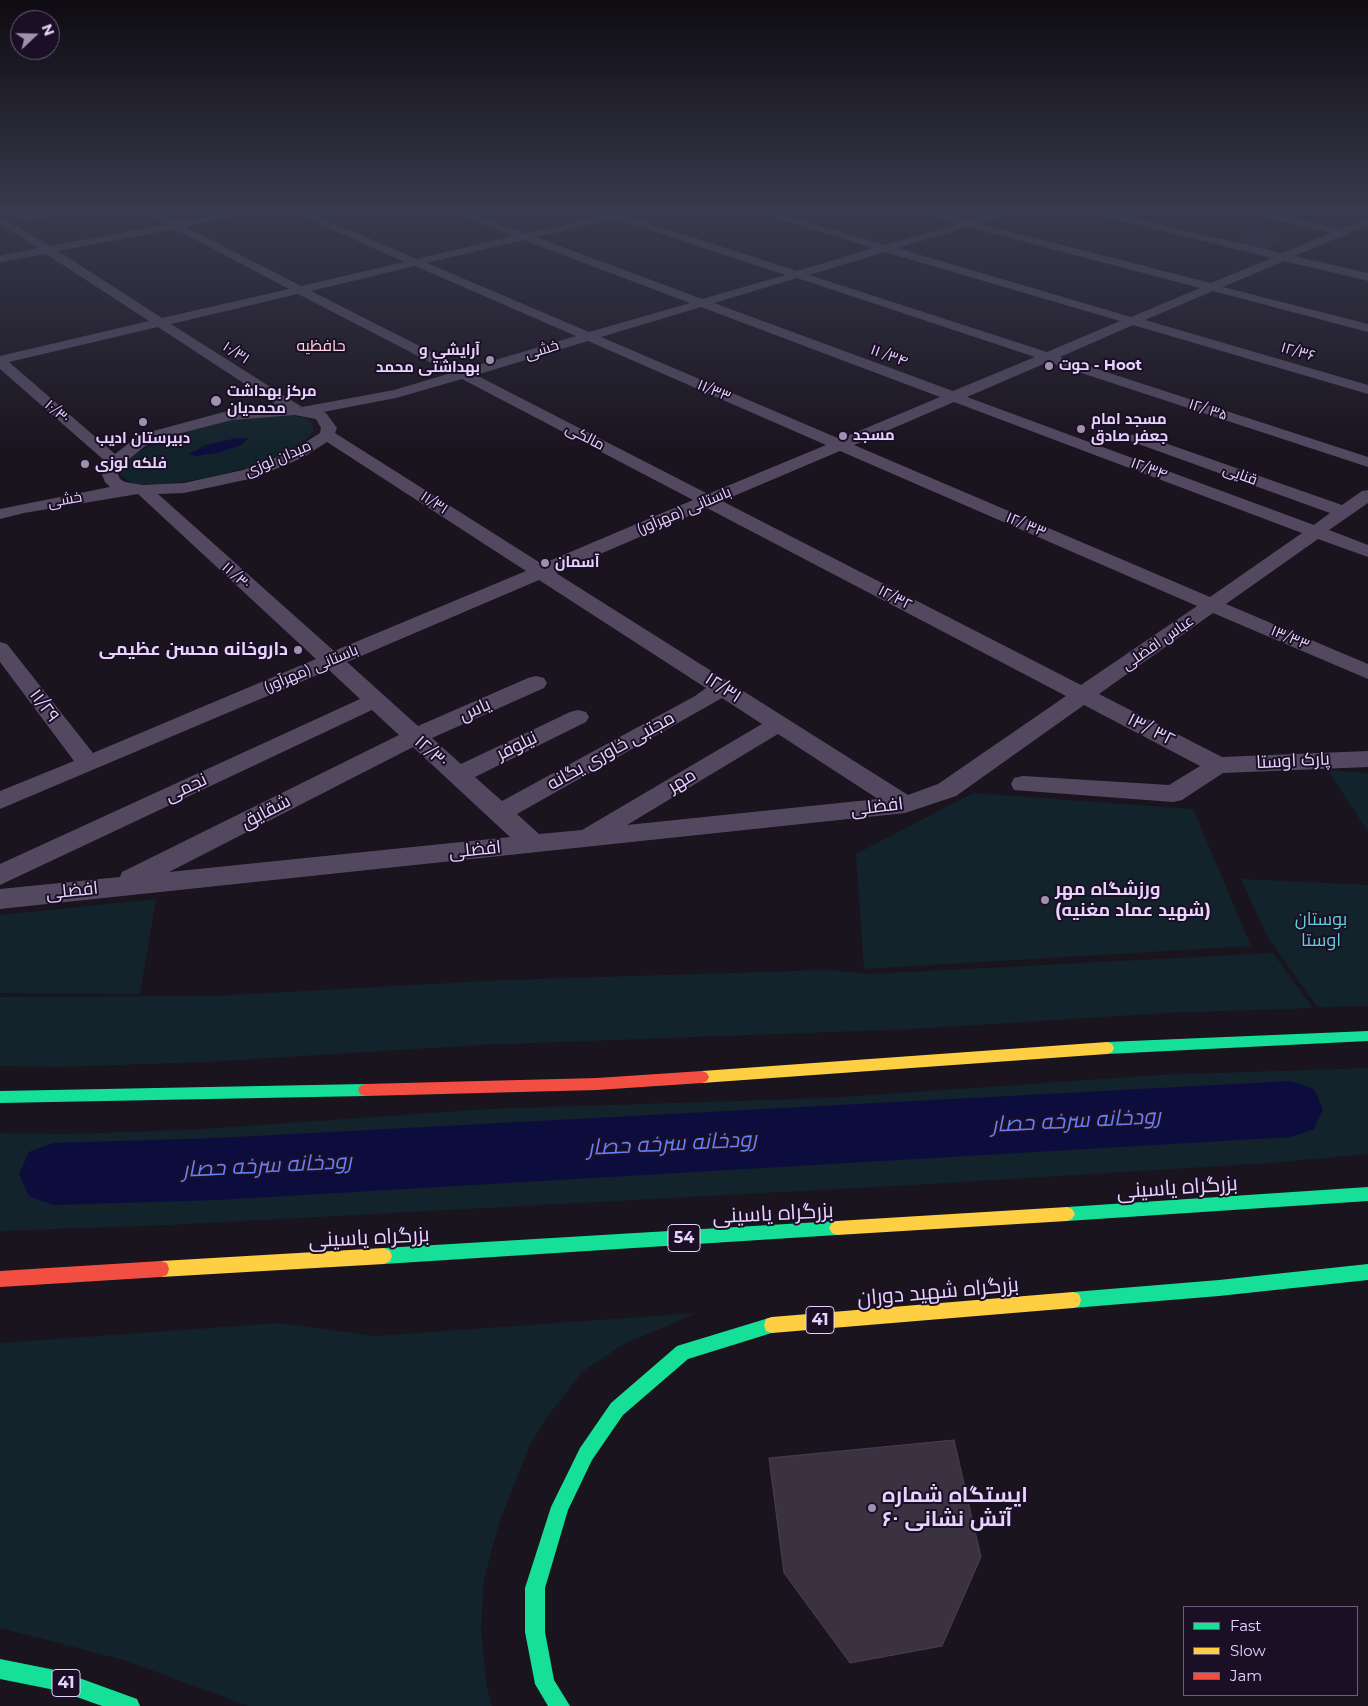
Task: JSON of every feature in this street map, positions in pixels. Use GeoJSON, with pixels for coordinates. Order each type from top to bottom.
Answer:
{"type":"FeatureCollection","features":[{"type":"Feature","properties":{"kind":"highway"},"geometry":{"type":"LineString","coordinates":[[0,1097],[131,1096],[598,1084],[1118,1047],[1368,1036]]}},
{"type":"Feature","properties":{"kind":"highway","name":"بزرگراه یاسینی"},"geometry":{"type":"LineString","coordinates":[[0,1279],[983,1220],[1368,1194]]}},
{"type":"Feature","properties":{"kind":"highway","name":"بزرگراه شهید دوران"},"geometry":{"type":"LineString","coordinates":[[560,1706],[546,1684],[534,1632],[534,1588],[560,1507],[586,1454],[617,1409],[683,1352],[774,1324],[1219,1288],[1368,1272]]}},
{"type":"Feature","properties":{"kind":"highway","name":"41"},"geometry":{"type":"LineString","coordinates":[[0,1669],[60,1681],[130,1706]]}},
{"type":"Feature","properties":{"kind":"street","name":"۱۰/۳۱"},"geometry":{"type":"LineString","coordinates":[[114,293],[300,410]]}},
{"type":"Feature","properties":{"kind":"street"},"geometry":{"type":"LineString","coordinates":[[0,361],[289,293]]}},
{"type":"Feature","properties":{"kind":"street","name":"مالکی"},"geometry":{"type":"LineString","coordinates":[[305,293],[708,501]]}},
{"type":"Feature","properties":{"kind":"street","name":"۱۱/۳۳"},"geometry":{"type":"LineString","coordinates":[[484,293],[840,445]]}},
{"type":"Feature","properties":{"kind":"street","name":"۱۱ /۳۴"},"geometry":{"type":"LineString","coordinates":[[673,293],[954,397]]}},
{"type":"Feature","properties":{"kind":"street","name":"خشی"},"geometry":{"type":"LineString","coordinates":[[300,410],[396,394],[737,293]]}},
{"type":"Feature","properties":{"kind":"street","name":"۱۲/ ۳۵"},"geometry":{"type":"LineString","coordinates":[[851,293],[1368,462]]}},
{"type":"Feature","properties":{"kind":"street","name":"۱۲/۳۶"},"geometry":{"type":"LineString","coordinates":[[1035,293],[1368,390]]}},
{"type":"Feature","properties":{"kind":"street","name":"باستانی (مهرآور)"},"geometry":{"type":"LineString","coordinates":[[0,801],[1199,293]]}},
{"type":"Feature","properties":{"kind":"street"},"geometry":{"type":"LineString","coordinates":[[1233,293],[1368,328]]}},
{"type":"Feature","properties":{"kind":"street","name":"۱۰/۳۰"},"geometry":{"type":"LineString","coordinates":[[0,361],[111,466]]}},
{"type":"Feature","properties":{"kind":"street","name":"خشی"},"geometry":{"type":"LineString","coordinates":[[328,432],[396,394]]}},
{"type":"Feature","properties":{"kind":"street","name":"۱۲/۳۴"},"geometry":{"type":"LineString","coordinates":[[954,397],[1368,551]]}},
{"type":"Feature","properties":{"kind":"street"},"geometry":{"type":"LineString","coordinates":[[22,508],[111,466],[147,439],[178,428],[231,415],[300,410]]}},
{"type":"Feature","properties":{"kind":"street","name":"میدان لوزی"},"geometry":{"type":"LineString","coordinates":[[136,490],[191,486],[248,474],[296,455],[328,432],[321,416],[300,410]]}},
{"type":"Feature","properties":{"kind":"street","name":"۱۱/۳۱"},"geometry":{"type":"LineString","coordinates":[[328,432],[541,572]]}},
{"type":"Feature","properties":{"kind":"street","name":"قنایی"},"geometry":{"type":"LineString","coordinates":[[1136,438],[1344,512]]}},
{"type":"Feature","properties":{"kind":"street","name":"۱۲/ ۳۳"},"geometry":{"type":"LineString","coordinates":[[840,445],[1212,605]]}},
{"type":"Feature","properties":{"kind":"street"},"geometry":{"type":"LineString","coordinates":[[111,466],[112,482],[136,490]]}},
{"type":"Feature","properties":{"kind":"street","name":"خشی"},"geometry":{"type":"LineString","coordinates":[[0,514],[22,508],[136,490]]}},
{"type":"Feature","properties":{"kind":"street","name":"۱۱ /۳۰"},"geometry":{"type":"LineString","coordinates":[[136,490],[329,661]]}},
{"type":"Feature","properties":{"kind":"street","name":"عباس افضلی"},"geometry":{"type":"LineString","coordinates":[[947,790],[1368,495]]}},
{"type":"Feature","properties":{"kind":"street","name":"۱۲/۳۲"},"geometry":{"type":"LineString","coordinates":[[708,501],[1083,695]]}},
{"type":"Feature","properties":{"kind":"street","name":"۱۲/۳۱"},"geometry":{"type":"LineString","coordinates":[[541,572],[905,805]]}},
{"type":"Feature","properties":{"kind":"street","name":"۱۳/۳۳"},"geometry":{"type":"LineString","coordinates":[[1212,605],[1368,672]]}},
{"type":"Feature","properties":{"kind":"street","name":"۱۱/۲۹"},"geometry":{"type":"LineString","coordinates":[[0,648],[88,763]]}},
{"type":"Feature","properties":{"kind":"street","name":"۱۲/۳۰"},"geometry":{"type":"LineString","coordinates":[[329,661],[533,844]]}},
{"type":"Feature","properties":{"kind":"street","name":"یاس"},"geometry":{"type":"LineString","coordinates":[[414,737],[536,682]]}},
{"type":"Feature","properties":{"kind":"street","name":"مجتبی خاوری یگانه"},"geometry":{"type":"LineString","coordinates":[[499,813],[703,701],[722,687]]}},
{"type":"Feature","properties":{"kind":"street","name":"۱۳/ ۳۲"},"geometry":{"type":"LineString","coordinates":[[1083,695],[1218,765]]}},
{"type":"Feature","properties":{"kind":"street","name":"نجمی"},"geometry":{"type":"LineString","coordinates":[[0,875],[373,701]]}},
{"type":"Feature","properties":{"kind":"street","name":"نیلوفر"},"geometry":{"type":"LineString","coordinates":[[457,776],[578,717]]}},
{"type":"Feature","properties":{"kind":"street","name":"مهر"},"geometry":{"type":"LineString","coordinates":[[586,838],[778,724]]}},
{"type":"Feature","properties":{"kind":"street","name":"شقایق"},"geometry":{"type":"LineString","coordinates":[[117,887],[414,737]]}},
{"type":"Feature","properties":{"kind":"street","name":"پارک اوستا"},"geometry":{"type":"LineString","coordinates":[[1218,765],[1368,759]]}},
{"type":"Feature","properties":{"kind":"street"},"geometry":{"type":"LineString","coordinates":[[1023,784],[1173,794],[1218,765]]}},
{"type":"Feature","properties":{"kind":"street","name":"افضلی"},"geometry":{"type":"LineString","coordinates":[[0,899],[905,805],[947,790]]}},
{"type":"Feature","properties":{"kind":"green space"},"geometry":{"type":"Polygon","coordinates":[[[290,415],[307,419],[312,424],[314,430],[309,437],[290,451],[252,466],[207,478],[164,484],[133,484],[119,474],[121,466],[138,452],[178,433],[236,419],[290,415]]]}},
{"type":"Feature","properties":{"kind":"green space"},"geometry":{"type":"Polygon","coordinates":[[[1328,770],[1368,773],[1368,832],[1328,770]]]}},
{"type":"Feature","properties":{"kind":"green space","name":"ورزشگاه مهر (شهید عماد مغنیه)"},"geometry":{"type":"Polygon","coordinates":[[[973,793],[1193,809],[1251,946],[864,969],[856,854],[973,793]]]}},
{"type":"Feature","properties":{"kind":"green space","name":"بوستان اوستا"},"geometry":{"type":"Polygon","coordinates":[[[1241,879],[1368,885],[1368,1006],[1317,1007],[1267,936],[1241,879]]]}},
{"type":"Feature","properties":{"kind":"green space"},"geometry":{"type":"Polygon","coordinates":[[[156,899],[140,994],[0,993],[0,915],[156,899]]]}},
{"type":"Feature","properties":{"kind":"green space"},"geometry":{"type":"Polygon","coordinates":[[[1273,953],[1313,1008],[1165,1013],[913,1029],[479,1045],[206,1062],[57,1067],[0,1066],[0,997],[215,996],[505,980],[827,970],[870,974],[1273,953]]]}},
{"type":"Feature","properties":{"kind":"green space"},"geometry":{"type":"Polygon","coordinates":[[[1368,1068],[1368,1154],[1270,1163],[912,1185],[169,1225],[0,1231],[0,1133],[68,1134],[189,1130],[487,1109],[829,1098],[1159,1075],[1368,1068]]]}},
{"type":"Feature","properties":{"kind":"green space"},"geometry":{"type":"Polygon","coordinates":[[[697,1313],[624,1344],[582,1372],[548,1416],[530,1444],[500,1520],[484,1579],[481,1630],[487,1688],[492,1706],[248,1706],[124,1660],[0,1628],[0,1343],[280,1323],[375,1336],[697,1313]]]}},
{"type":"Feature","properties":{"kind":"shaded area"},"geometry":{"type":"Polygon","coordinates":[[[237,438],[248,439],[241,445],[217,453],[196,456],[189,454],[206,445],[237,438]]]}},
{"type":"Feature","properties":{"kind":"building","name":"ایستگاه شماره ۶۰ آتش نشانی"},"geometry":{"type":"Polygon","coordinates":[[[954,1440],[981,1557],[942,1646],[850,1663],[784,1573],[769,1458],[954,1440]]]}},
{"type":"Feature","properties":{"kind":"waterway","name":"رودخانه سرخه حصار"},"geometry":{"type":"LineString","coordinates":[[53,1174],[218,1169],[1291,1109]]}},
{"type":"Feature","properties":{"kind":"traffic: fast"},"geometry":{"type":"LineString","coordinates":[[1107,1048],[1368,1036]]}},
{"type":"Feature","properties":{"kind":"traffic: fast"},"geometry":{"type":"LineString","coordinates":[[0,1097],[365,1090]]}},
{"type":"Feature","properties":{"kind":"traffic: fast"},"geometry":{"type":"LineString","coordinates":[[1067,1214],[1368,1194]]}},
{"type":"Feature","properties":{"kind":"traffic: fast"},"geometry":{"type":"LineString","coordinates":[[384,1256],[837,1228]]}},
{"type":"Feature","properties":{"kind":"traffic: fast"},"geometry":{"type":"LineString","coordinates":[[1073,1300],[1219,1288],[1368,1272]]}},
{"type":"Feature","properties":{"kind":"traffic: fast"},"geometry":{"type":"LineString","coordinates":[[560,1706],[545,1684],[535,1632],[535,1588],[560,1507],[586,1454],[617,1409],[683,1352],[772,1325]]}},
{"type":"Feature","properties":{"kind":"traffic: fast"},"geometry":{"type":"LineString","coordinates":[[0,1669],[60,1681],[130,1706]]}},
{"type":"Feature","properties":{"kind":"traffic: slow"},"geometry":{"type":"LineString","coordinates":[[702,1077],[1107,1048]]}},
{"type":"Feature","properties":{"kind":"traffic: slow"},"geometry":{"type":"LineString","coordinates":[[837,1228],[1067,1214]]}},
{"type":"Feature","properties":{"kind":"traffic: slow"},"geometry":{"type":"LineString","coordinates":[[161,1269],[384,1256]]}},
{"type":"Feature","properties":{"kind":"traffic: slow"},"geometry":{"type":"LineString","coordinates":[[772,1325],[1073,1300]]}},
{"type":"Feature","properties":{"kind":"traffic: jam"},"geometry":{"type":"LineString","coordinates":[[365,1090],[597,1084],[702,1077]]}},
{"type":"Feature","properties":{"kind":"traffic: jam"},"geometry":{"type":"LineString","coordinates":[[0,1279],[161,1269]]}},
{"type":"Feature","properties":{"kind":"place","name":"آرایشی و بهداشتی محمد"},"geometry":{"type":"Point","coordinates":[490,360]}},
{"type":"Feature","properties":{"kind":"place","name":"حوت - Hoot"},"geometry":{"type":"Point","coordinates":[1049,366]}},
{"type":"Feature","properties":{"kind":"place","name":"مرکز بهداشت محمدیان"},"geometry":{"type":"Point","coordinates":[216,401]}},
{"type":"Feature","properties":{"kind":"place","name":"دبیرستان ادیب"},"geometry":{"type":"Point","coordinates":[143,422]}},
{"type":"Feature","properties":{"kind":"place","name":"مسجد امام جعفر صادق"},"geometry":{"type":"Point","coordinates":[1081,429]}},
{"type":"Feature","properties":{"kind":"place","name":"مسجد"},"geometry":{"type":"Point","coordinates":[843,436]}},
{"type":"Feature","properties":{"kind":"place","name":"فلکه لوزی"},"geometry":{"type":"Point","coordinates":[85,464]}},
{"type":"Feature","properties":{"kind":"place","name":"آسمان"},"geometry":{"type":"Point","coordinates":[545,563]}},
{"type":"Feature","properties":{"kind":"place","name":"داروخانه محسن عظیمی"},"geometry":{"type":"Point","coordinates":[298,650]}},
{"type":"Feature","properties":{"kind":"place","name":"ورزشگاه مهر (شهید عماد مغنیه)"},"geometry":{"type":"Point","coordinates":[1045,900]}},
{"type":"Feature","properties":{"kind":"place","name":"ایستگاه شماره ۶۰ آتش نشانی"},"geometry":{"type":"Point","coordinates":[872,1508]}},
{"type":"Feature","properties":{"kind":"district","name":"حافظیه"},"geometry":{"type":"Point","coordinates":[321,346]}}]}
